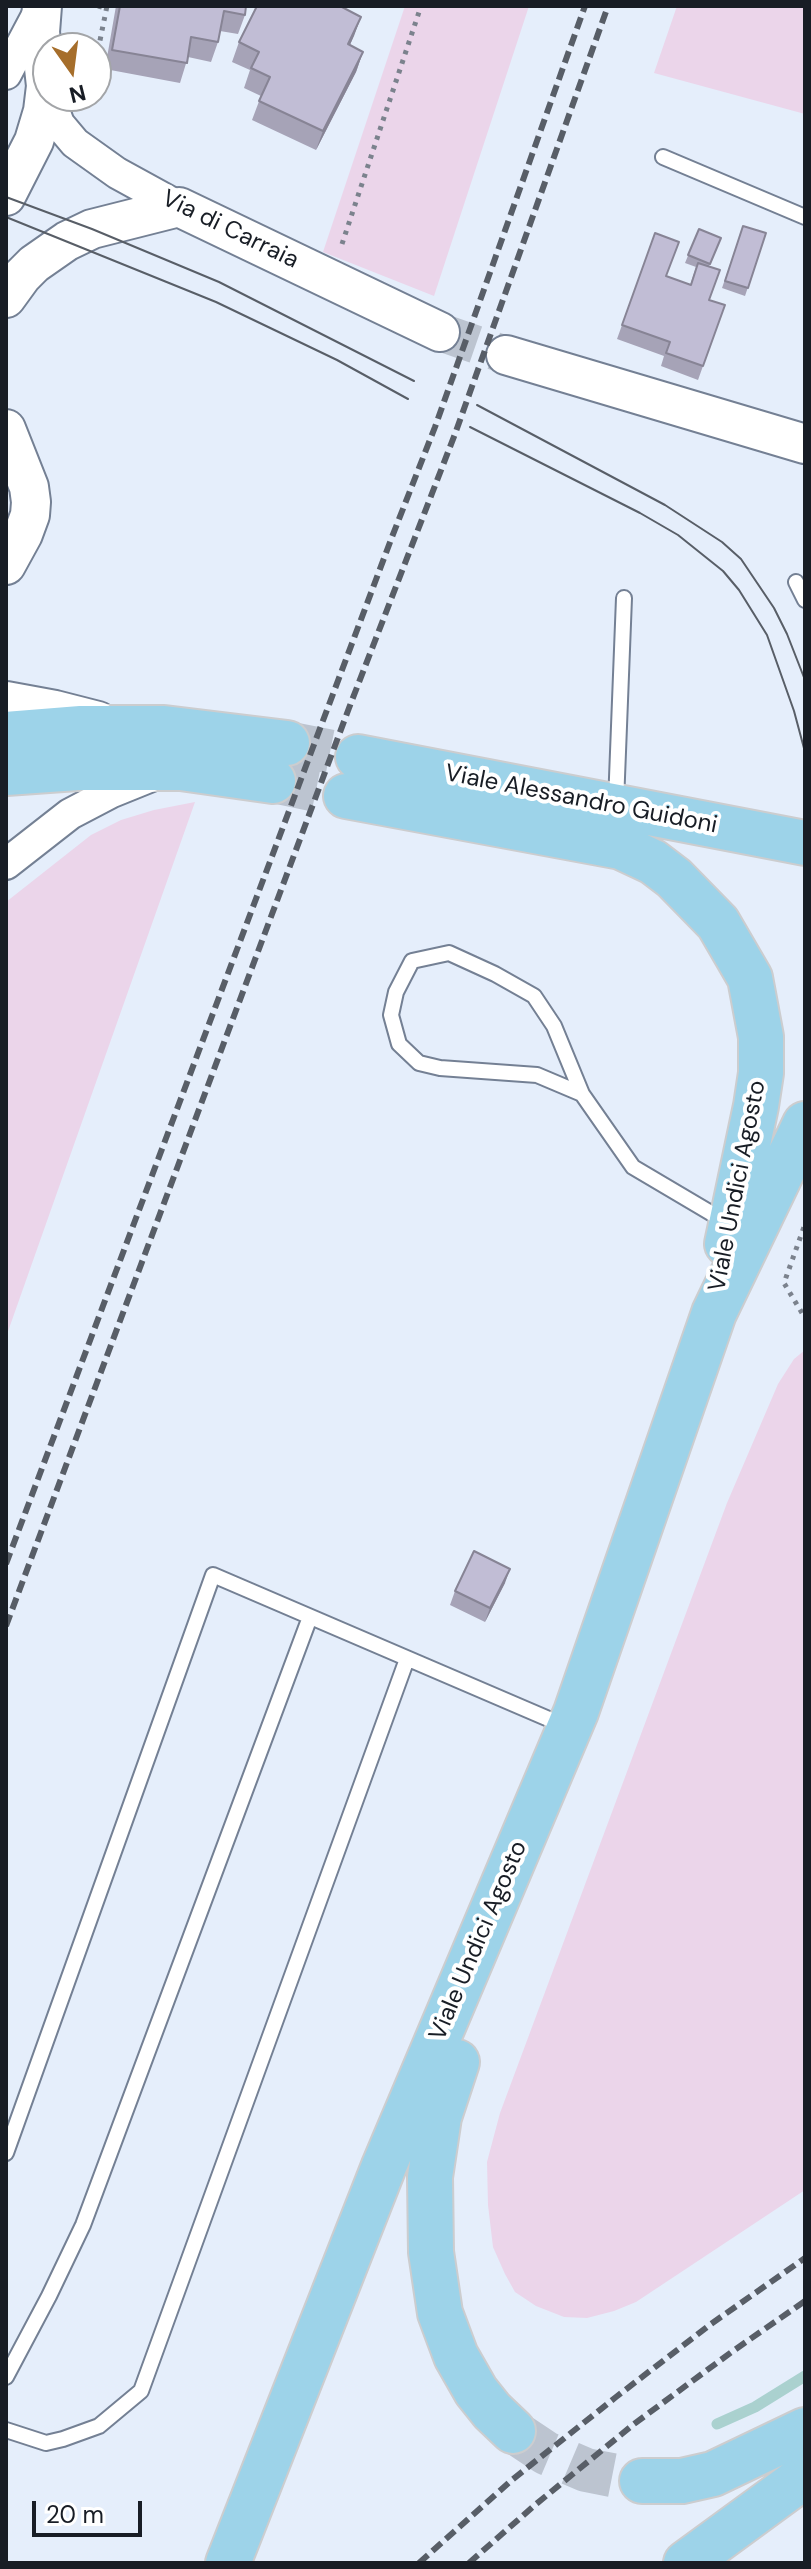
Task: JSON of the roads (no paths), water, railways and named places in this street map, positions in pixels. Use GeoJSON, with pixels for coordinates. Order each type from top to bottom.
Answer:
{"type":"FeatureCollection","features":[{"type":"Feature","properties":{"kind":"main road"},"geometry":{"type":"LineString","coordinates":[[6,734],[81,728],[164,728],[280,762],[6,773]]}},
{"type":"Feature","properties":{"kind":"main road","name":"Viale Alessandro Guidoni"},"geometry":{"type":"LineString","coordinates":[[352,776],[610,825],[805,843]]}},
{"type":"Feature","properties":{"kind":"main road","name":"Viale Undici Agosto"},"geometry":{"type":"LineString","coordinates":[[228,2563],[384,2166],[564,1740],[714,1313],[761,1073],[759,1021],[750,978],[718,923],[685,887],[653,862],[630,851],[610,825]]}},
{"type":"Feature","properties":{"kind":"main road","name":"Viale Undici Agosto"},"geometry":{"type":"LineString","coordinates":[[714,1313],[783,1183],[805,1124]]}},
{"type":"Feature","properties":{"kind":"main road"},"geometry":{"type":"LineString","coordinates":[[513,2431],[476,2391],[456,2356],[440,2313],[431,2252],[430,2177],[439,2117],[564,1740]]}},
{"type":"Feature","properties":{"kind":"main road"},"geometry":{"type":"LineString","coordinates":[[642,2481],[682,2481],[713,2474],[805,2430]]}},
{"type":"Feature","properties":{"kind":"main road"},"geometry":{"type":"LineString","coordinates":[[686,2563],[805,2476]]}},
{"type":"Feature","properties":{"kind":"street"},"geometry":{"type":"LineString","coordinates":[[6,74],[42,6]]}},
{"type":"Feature","properties":{"kind":"street"},"geometry":{"type":"LineString","coordinates":[[40,32],[42,6]]}},
{"type":"Feature","properties":{"kind":"street"},"geometry":{"type":"LineString","coordinates":[[6,196],[39,127],[42,112]]}},
{"type":"Feature","properties":{"kind":"street","name":"Via di Carraia"},"geometry":{"type":"LineString","coordinates":[[54,112],[59,124],[75,143],[117,173],[179,207],[440,332]]}},
{"type":"Feature","properties":{"kind":"street"},"geometry":{"type":"LineString","coordinates":[[6,298],[34,264],[67,241],[92,229],[179,207]]}},
{"type":"Feature","properties":{"kind":"street"},"geometry":{"type":"LineString","coordinates":[[506,355],[804,442]]}},
{"type":"Feature","properties":{"kind":"street"},"geometry":{"type":"LineString","coordinates":[[6,429],[29,487],[31,502],[23,534],[6,565]]}},
{"type":"Feature","properties":{"kind":"street"},"geometry":{"type":"LineString","coordinates":[[6,701],[124,728]]}},
{"type":"Feature","properties":{"kind":"street"},"geometry":{"type":"LineString","coordinates":[[6,864],[70,814],[112,792],[181,768]]}},
{"type":"Feature","properties":{"kind":"lane"},"geometry":{"type":"LineString","coordinates":[[663,157],[805,217]]}},
{"type":"Feature","properties":{"kind":"lane"},"geometry":{"type":"LineString","coordinates":[[796,582],[805,600]]}},
{"type":"Feature","properties":{"kind":"lane"},"geometry":{"type":"LineString","coordinates":[[610,825],[624,598]]}},
{"type":"Feature","properties":{"kind":"lane"},"geometry":{"type":"LineString","coordinates":[[582,1094],[537,1075],[440,1068],[419,1063],[399,1044],[391,1015],[396,992],[412,961],[449,953],[534,996],[554,1026],[582,1094],[633,1167],[731,1225]]}},
{"type":"Feature","properties":{"kind":"lane"},"geometry":{"type":"LineString","coordinates":[[6,2153],[213,1575],[407,1659],[564,1740]]}},
{"type":"Feature","properties":{"kind":"lane"},"geometry":{"type":"LineString","coordinates":[[6,2377],[83,2225],[310,1617]]}},
{"type":"Feature","properties":{"kind":"lane"},"geometry":{"type":"LineString","coordinates":[[6,2430],[46,2443],[63,2439],[99,2426],[141,2391],[407,1659]]}},
{"type":"Feature","properties":{"kind":"waterway"},"geometry":{"type":"LineString","coordinates":[[717,2424],[755,2407],[805,2376]]}},
{"type":"Feature","properties":{"kind":"tunnel"},"geometry":{"type":"LineString","coordinates":[[440,332],[506,355]]}},
{"type":"Feature","properties":{"kind":"tunnel"},"geometry":{"type":"LineString","coordinates":[[287,743],[358,757]]}},
{"type":"Feature","properties":{"kind":"tunnel"},"geometry":{"type":"LineString","coordinates":[[273,781],[346,796]]}},
{"type":"Feature","properties":{"kind":"tunnel"},"geometry":{"type":"LineString","coordinates":[[513,2431],[546,2453],[586,2470],[642,2481]]}},
{"type":"Feature","properties":{"kind":"tram line"},"geometry":{"type":"LineString","coordinates":[[6,197],[219,282],[414,381]]}},
{"type":"Feature","properties":{"kind":"tram line"},"geometry":{"type":"LineString","coordinates":[[6,217],[216,302],[337,360],[408,399]]}},
{"type":"Feature","properties":{"kind":"tram line"},"geometry":{"type":"LineString","coordinates":[[477,405],[665,505],[722,542],[741,559],[774,608],[805,680]]}},
{"type":"Feature","properties":{"kind":"tram line"},"geometry":{"type":"LineString","coordinates":[[470,427],[640,513],[678,535],[723,571],[739,590],[767,635],[805,752]]}},
{"type":"Feature","properties":{"kind":"railway"},"geometry":{"type":"LineString","coordinates":[[6,1564],[435,427],[585,6]]}},
{"type":"Feature","properties":{"kind":"railway"},"geometry":{"type":"LineString","coordinates":[[6,1626],[349,708],[455,434],[608,6]]}},
{"type":"Feature","properties":{"kind":"railway"},"geometry":{"type":"LineString","coordinates":[[419,2563],[512,2480],[616,2397],[711,2324],[805,2258]]}},
{"type":"Feature","properties":{"kind":"railway"},"geometry":{"type":"LineString","coordinates":[[469,2563],[634,2424],[805,2301]]}}]}
